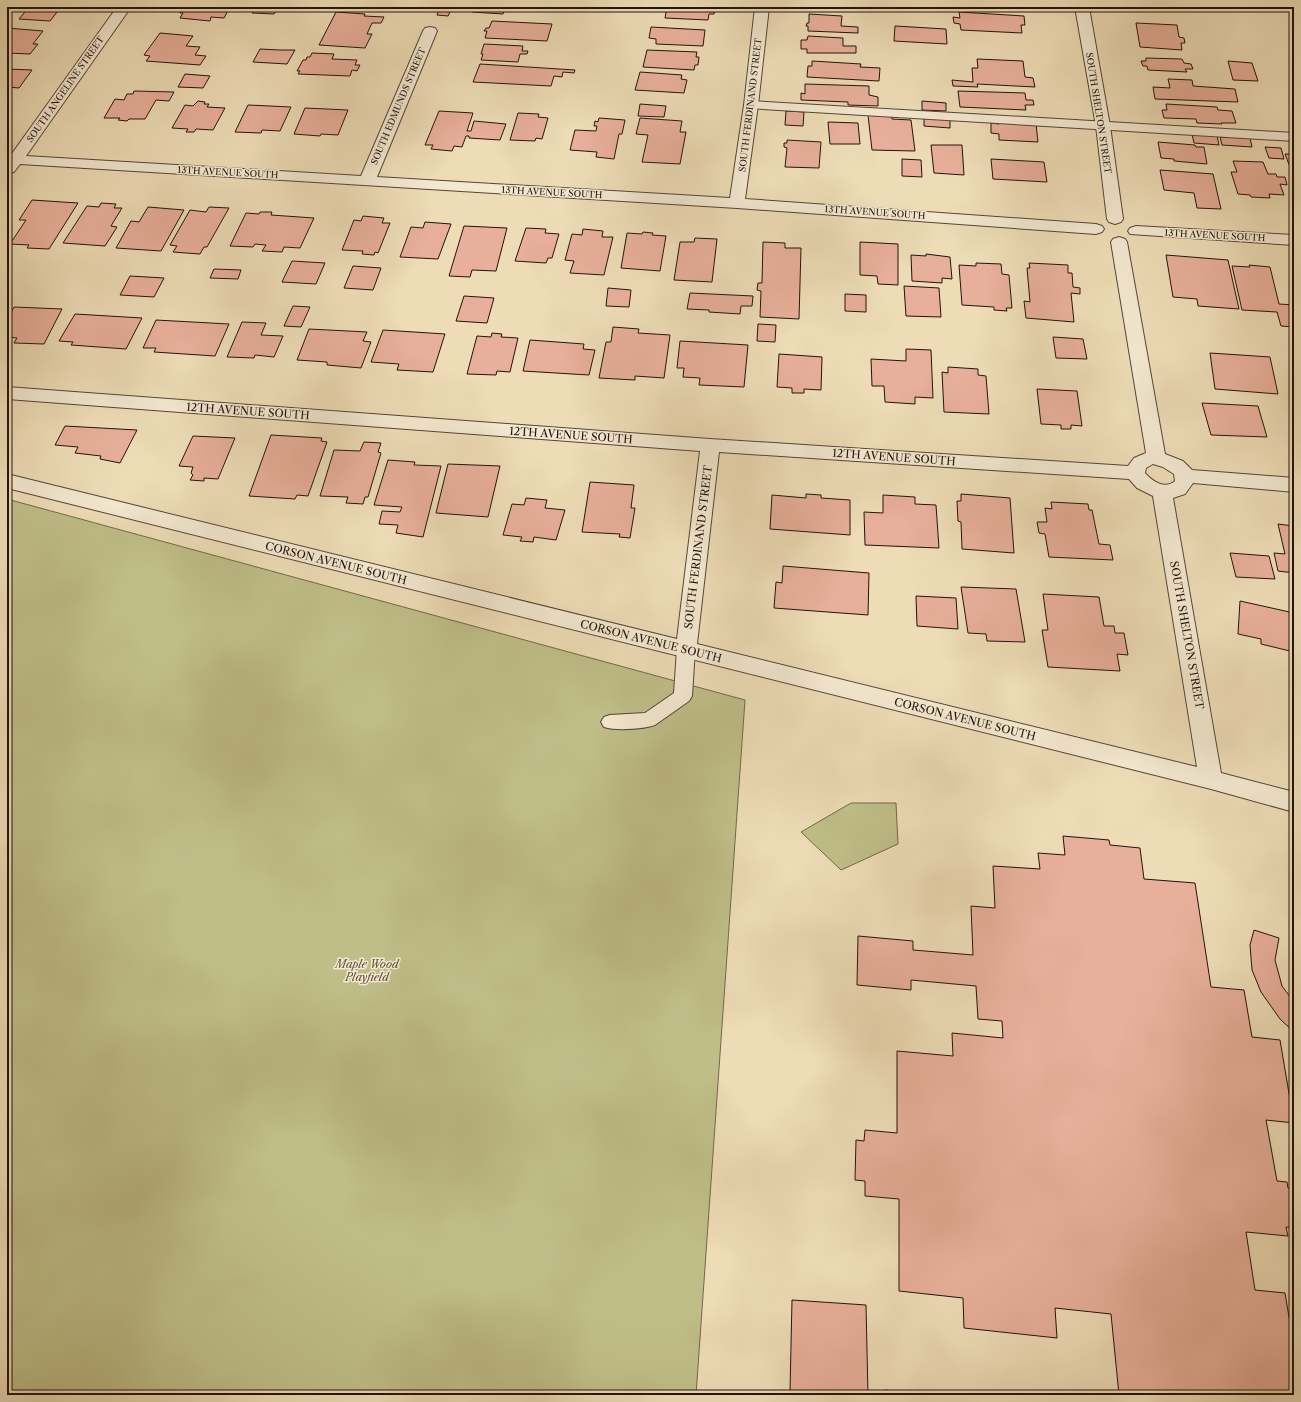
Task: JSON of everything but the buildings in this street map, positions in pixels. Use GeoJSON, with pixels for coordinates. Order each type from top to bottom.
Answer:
{"type":"FeatureCollection","features":[{"type":"Feature","properties":{"kind":"street","name":"SOUTH ANGELINE STREET"},"geometry":{"type":"LineString","coordinates":[[10,163],[124,7]]}},
{"type":"Feature","properties":{"kind":"street","name":"SOUTH FERDINAND STREET"},"geometry":{"type":"LineString","coordinates":[[737,202],[751,105],[762,7]]}},
{"type":"Feature","properties":{"kind":"street","name":"SOUTH SHELTON STREET"},"geometry":{"type":"LineString","coordinates":[[1082,7],[1103,126],[1115,219]]}},
{"type":"Feature","properties":{"kind":"street","name":"SOUTH EDMUNDS STREET"},"geometry":{"type":"LineString","coordinates":[[367,181],[430,30]]}},
{"type":"Feature","properties":{"kind":"street","name":"13TH AVENUE SOUTH"},"geometry":{"type":"LineString","coordinates":[[10,163],[737,202],[1096,229]]}},
{"type":"Feature","properties":{"kind":"street"},"geometry":{"type":"LineString","coordinates":[[1115,219],[1130,223],[1137,234],[1134,238],[1119,242],[1104,238],[1099,234],[1096,229],[1097,224],[1100,221],[1115,219]]}},
{"type":"Feature","properties":{"kind":"street","name":"13TH AVENUE SOUTH"},"geometry":{"type":"LineString","coordinates":[[1136,231],[1294,240]]}},
{"type":"Feature","properties":{"kind":"street"},"geometry":{"type":"LineString","coordinates":[[1119,242],[1156,458]]}},
{"type":"Feature","properties":{"kind":"street","name":"12TH AVENUE SOUTH"},"geometry":{"type":"LineString","coordinates":[[7,393],[710,445],[1135,473]]}},
{"type":"Feature","properties":{"kind":"street","name":"SOUTH FERDINAND STREET"},"geometry":{"type":"LineString","coordinates":[[686,649],[710,445]]}},
{"type":"Feature","properties":{"kind":"street"},"geometry":{"type":"LineString","coordinates":[[1156,458],[1169,461],[1181,469],[1185,480],[1183,484],[1178,488],[1162,491],[1149,488],[1143,484],[1135,473],[1139,463],[1156,458]]}},
{"type":"Feature","properties":{"kind":"street"},"geometry":{"type":"LineString","coordinates":[[1184,476],[1294,485]]}},
{"type":"Feature","properties":{"kind":"street","name":"CORSON AVENUE SOUTH"},"geometry":{"type":"LineString","coordinates":[[7,481],[1212,780],[1294,802]]}},
{"type":"Feature","properties":{"kind":"street","name":"SOUTH SHELTON STREET"},"geometry":{"type":"LineString","coordinates":[[1162,491],[1212,780]]}},
{"type":"Feature","properties":{"kind":"lane"},"geometry":{"type":"LineString","coordinates":[[751,105],[1294,137]]}},
{"type":"Feature","properties":{"kind":"lane"},"geometry":{"type":"LineString","coordinates":[[610,722],[649,720],[683,696],[686,649]]}},
{"type":"Feature","properties":{"kind":"green space","name":"Maple Wood Playfield"},"geometry":{"type":"Polygon","coordinates":[[[7,499],[745,700],[696,1395],[7,1395],[7,499]]]}},
{"type":"Feature","properties":{"kind":"green space"},"geometry":{"type":"Polygon","coordinates":[[[851,803],[896,803],[898,844],[841,870],[801,832],[851,803]]]}}]}
